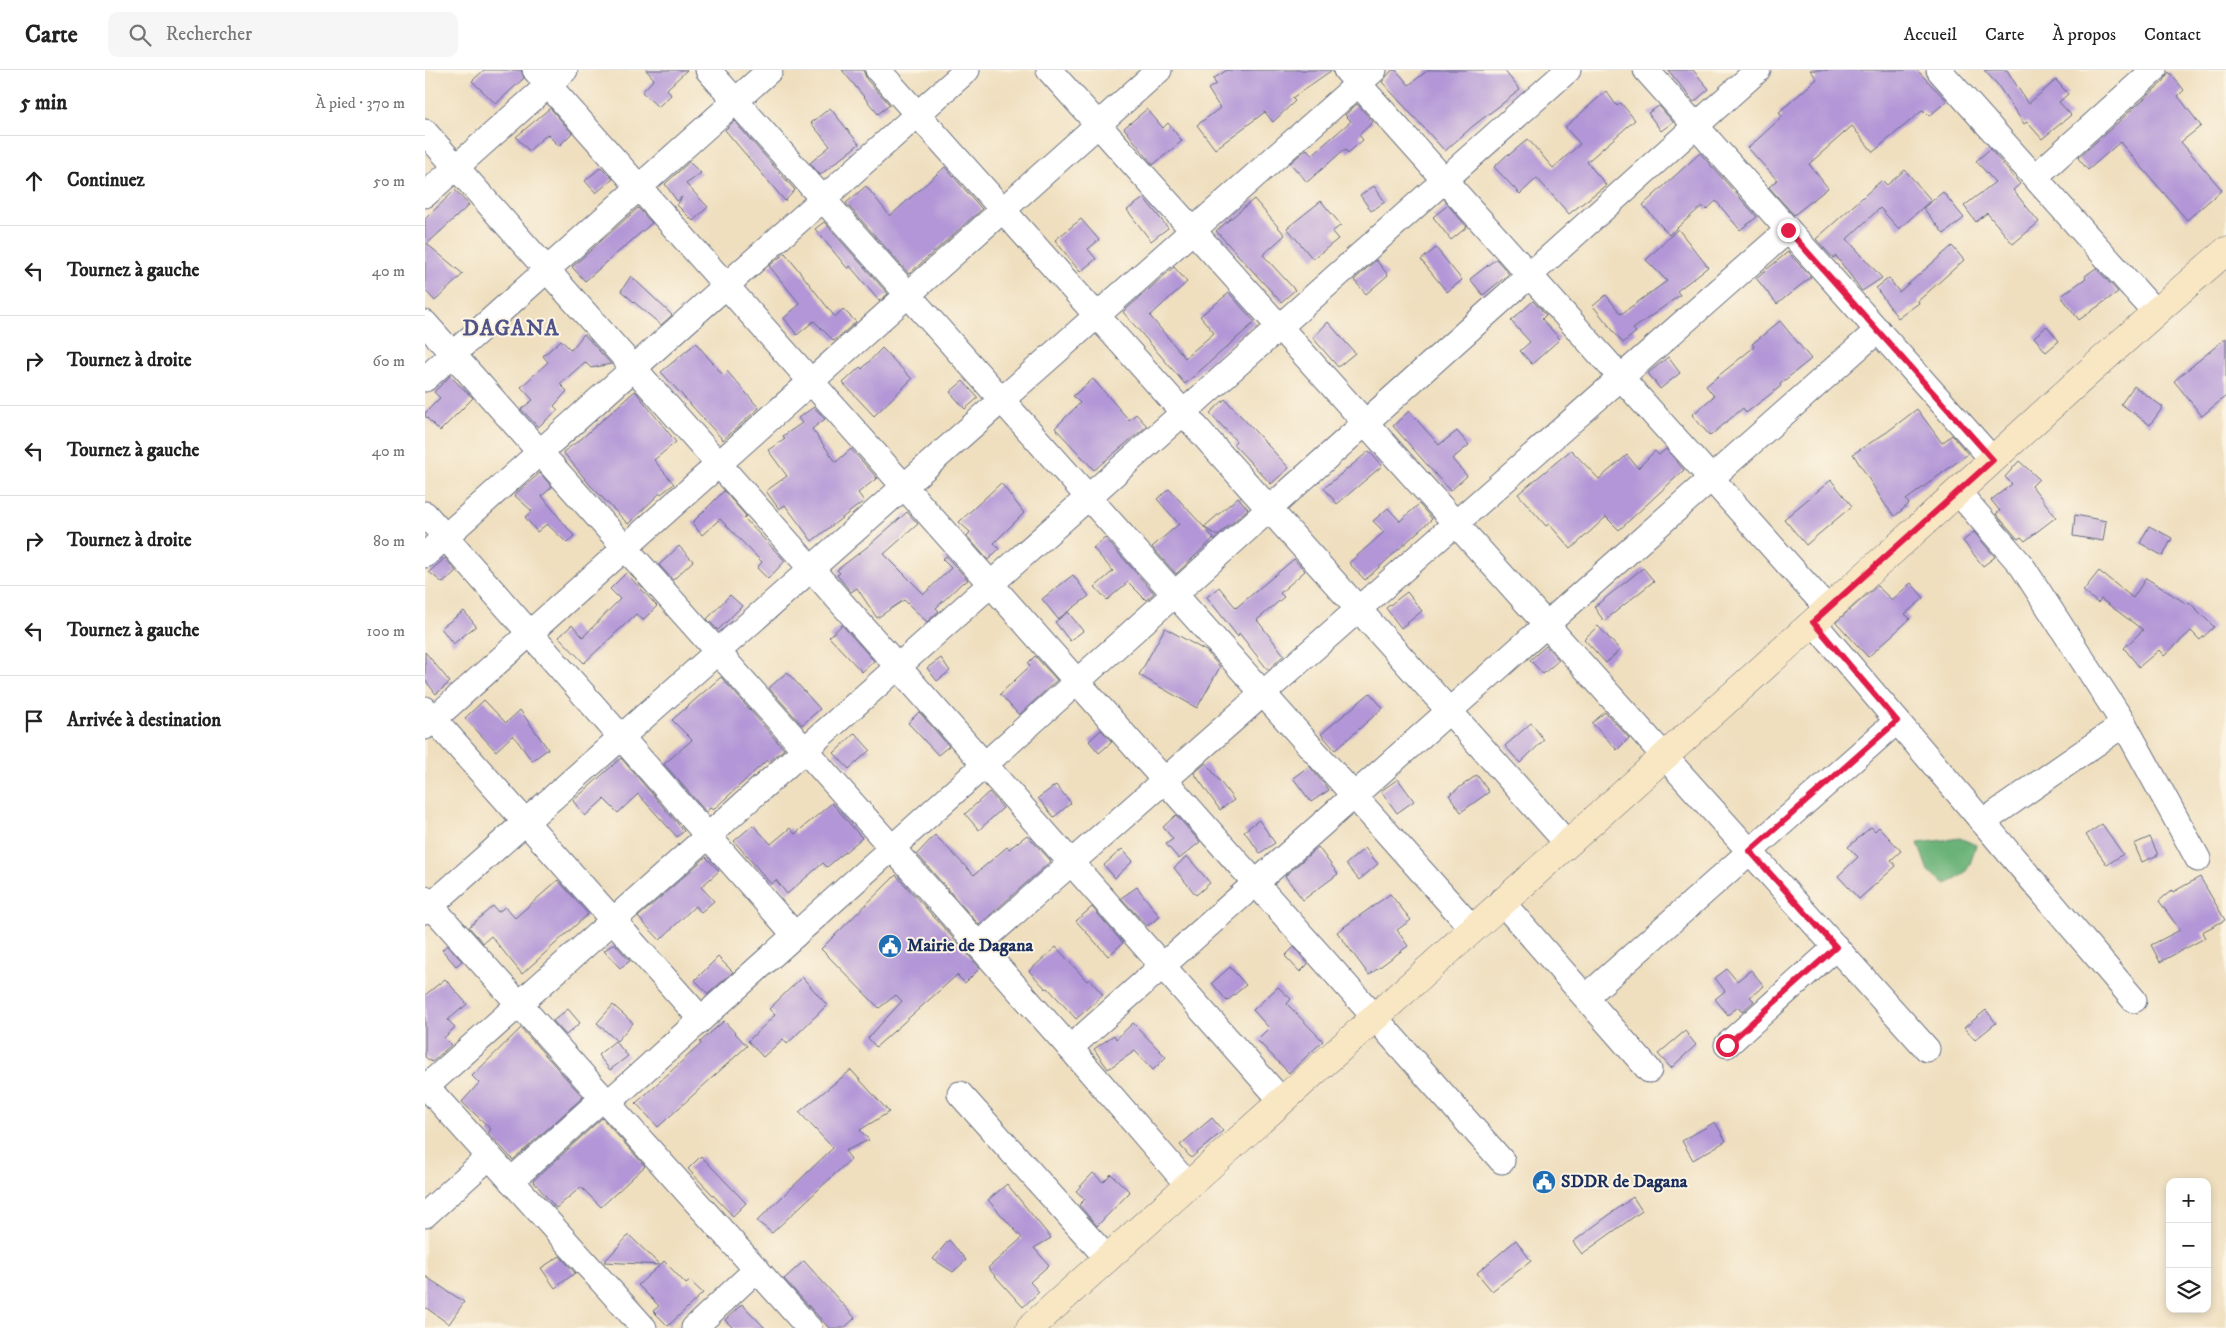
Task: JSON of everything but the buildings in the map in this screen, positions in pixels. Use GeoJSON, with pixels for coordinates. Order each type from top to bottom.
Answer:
{"type":"FeatureCollection","features":[{"type":"Feature","properties":{"kind":"street"},"geometry":{"type":"LineString","coordinates":[[708,70],[1471,927]]}},
{"type":"Feature","properties":{"kind":"street"},"geometry":{"type":"LineString","coordinates":[[425,379],[770,70]]}},
{"type":"Feature","properties":{"kind":"street"},"geometry":{"type":"LineString","coordinates":[[878,70],[1566,842]]}},
{"type":"Feature","properties":{"kind":"street"},"geometry":{"type":"LineString","coordinates":[[425,555],[967,70]]}},
{"type":"Feature","properties":{"kind":"street"},"geometry":{"type":"LineString","coordinates":[[1049,70],[1927,1049]]}},
{"type":"Feature","properties":{"kind":"street"},"geometry":{"type":"LineString","coordinates":[[701,1019],[526,822],[428,719],[530,633],[1159,70]]}},
{"type":"Feature","properties":{"kind":"street"},"geometry":{"type":"LineString","coordinates":[[644,1328],[426,1086],[1568,70]]}},
{"type":"Feature","properties":{"kind":"street"},"geometry":{"type":"LineString","coordinates":[[1646,70],[1993,460]]}},
{"type":"Feature","properties":{"kind":"street"},"geometry":{"type":"LineString","coordinates":[[511,1181],[701,1019],[892,849],[1758,70]]}},
{"type":"Feature","properties":{"kind":"street"},"geometry":{"type":"LineString","coordinates":[[1939,70],[2155,312]]}},
{"type":"Feature","properties":{"kind":"street"},"geometry":{"type":"LineString","coordinates":[[2035,177],[2154,70]]}},
{"type":"Feature","properties":{"kind":"street"},"geometry":{"type":"LineString","coordinates":[[425,195],[549,75],[639,187],[1502,1161]]}},
{"type":"Feature","properties":{"kind":"street"},"geometry":{"type":"LineString","coordinates":[[809,1328],[606,1100],[427,905],[526,822],[1097,316],[1193,230],[1359,75],[1444,180],[1711,478],[1820,615],[1897,721],[2134,1000]]}},
{"type":"Feature","properties":{"kind":"street"},"geometry":{"type":"LineString","coordinates":[[425,132],[1282,1100]]}},
{"type":"Feature","properties":{"kind":"street"},"geometry":{"type":"LineString","coordinates":[[978,945],[1788,230]]}},
{"type":"Feature","properties":{"kind":"street"},"geometry":{"type":"LineString","coordinates":[[1030,1328],[1375,1018],[1471,927],[1958,492],[2155,312],[2226,251]]}},
{"type":"Feature","properties":{"kind":"street"},"geometry":{"type":"LineString","coordinates":[[425,324],[1070,1048],[1188,1185]]}},
{"type":"Feature","properties":{"kind":"street"},"geometry":{"type":"LineString","coordinates":[[1070,1048],[1878,330]]}},
{"type":"Feature","properties":{"kind":"street"},"geometry":{"type":"LineString","coordinates":[[1958,492],[2022,566],[2124,724],[2197,859]]}},
{"type":"Feature","properties":{"kind":"street"},"geometry":{"type":"LineString","coordinates":[[425,514],[795,935]]}},
{"type":"Feature","properties":{"kind":"street"},"geometry":{"type":"LineString","coordinates":[[1586,997],[1897,721]]}},
{"type":"Feature","properties":{"kind":"street"},"geometry":{"type":"LineString","coordinates":[[1983,822],[2124,724]]}},
{"type":"Feature","properties":{"kind":"street"},"geometry":{"type":"LineString","coordinates":[[1501,901],[1649,1070]]}},
{"type":"Feature","properties":{"kind":"street"},"geometry":{"type":"LineString","coordinates":[[1727,1045],[1836,947]]}},
{"type":"Feature","properties":{"kind":"street"},"geometry":{"type":"LineString","coordinates":[[960,1094],[1107,1258]]}},
{"type":"Feature","properties":{"kind":"street"},"geometry":{"type":"LineString","coordinates":[[425,1215],[489,1157]]}},
{"type":"Feature","properties":{"kind":"street"},"geometry":{"type":"LineString","coordinates":[[694,1328],[757,1269]]}},
{"type":"Feature","properties":{"kind":"green space"},"geometry":{"type":"Polygon","coordinates":[[[1960,838],[1976,845],[1972,859],[1960,877],[1946,884],[1928,871],[1918,843],[1960,838]]]}},
{"type":"Feature","properties":{"kind":"place","name":"Mairie de Dagana"},"geometry":{"type":"Point","coordinates":[890,946]}},
{"type":"Feature","properties":{"kind":"place","name":"SDDR de Dagana"},"geometry":{"type":"Point","coordinates":[1544,1182]}},
{"type":"Feature","properties":{"kind":"district","name":"DAGANA"},"geometry":{"type":"Point","coordinates":[511,328]}},
{"type":"Feature","properties":{"kind":"route"},"geometry":{"type":"LineString","coordinates":[[1727,1045],[1836,947],[1750,851],[1897,721],[1813,622],[1993,460],[1788,230]]}}]}
